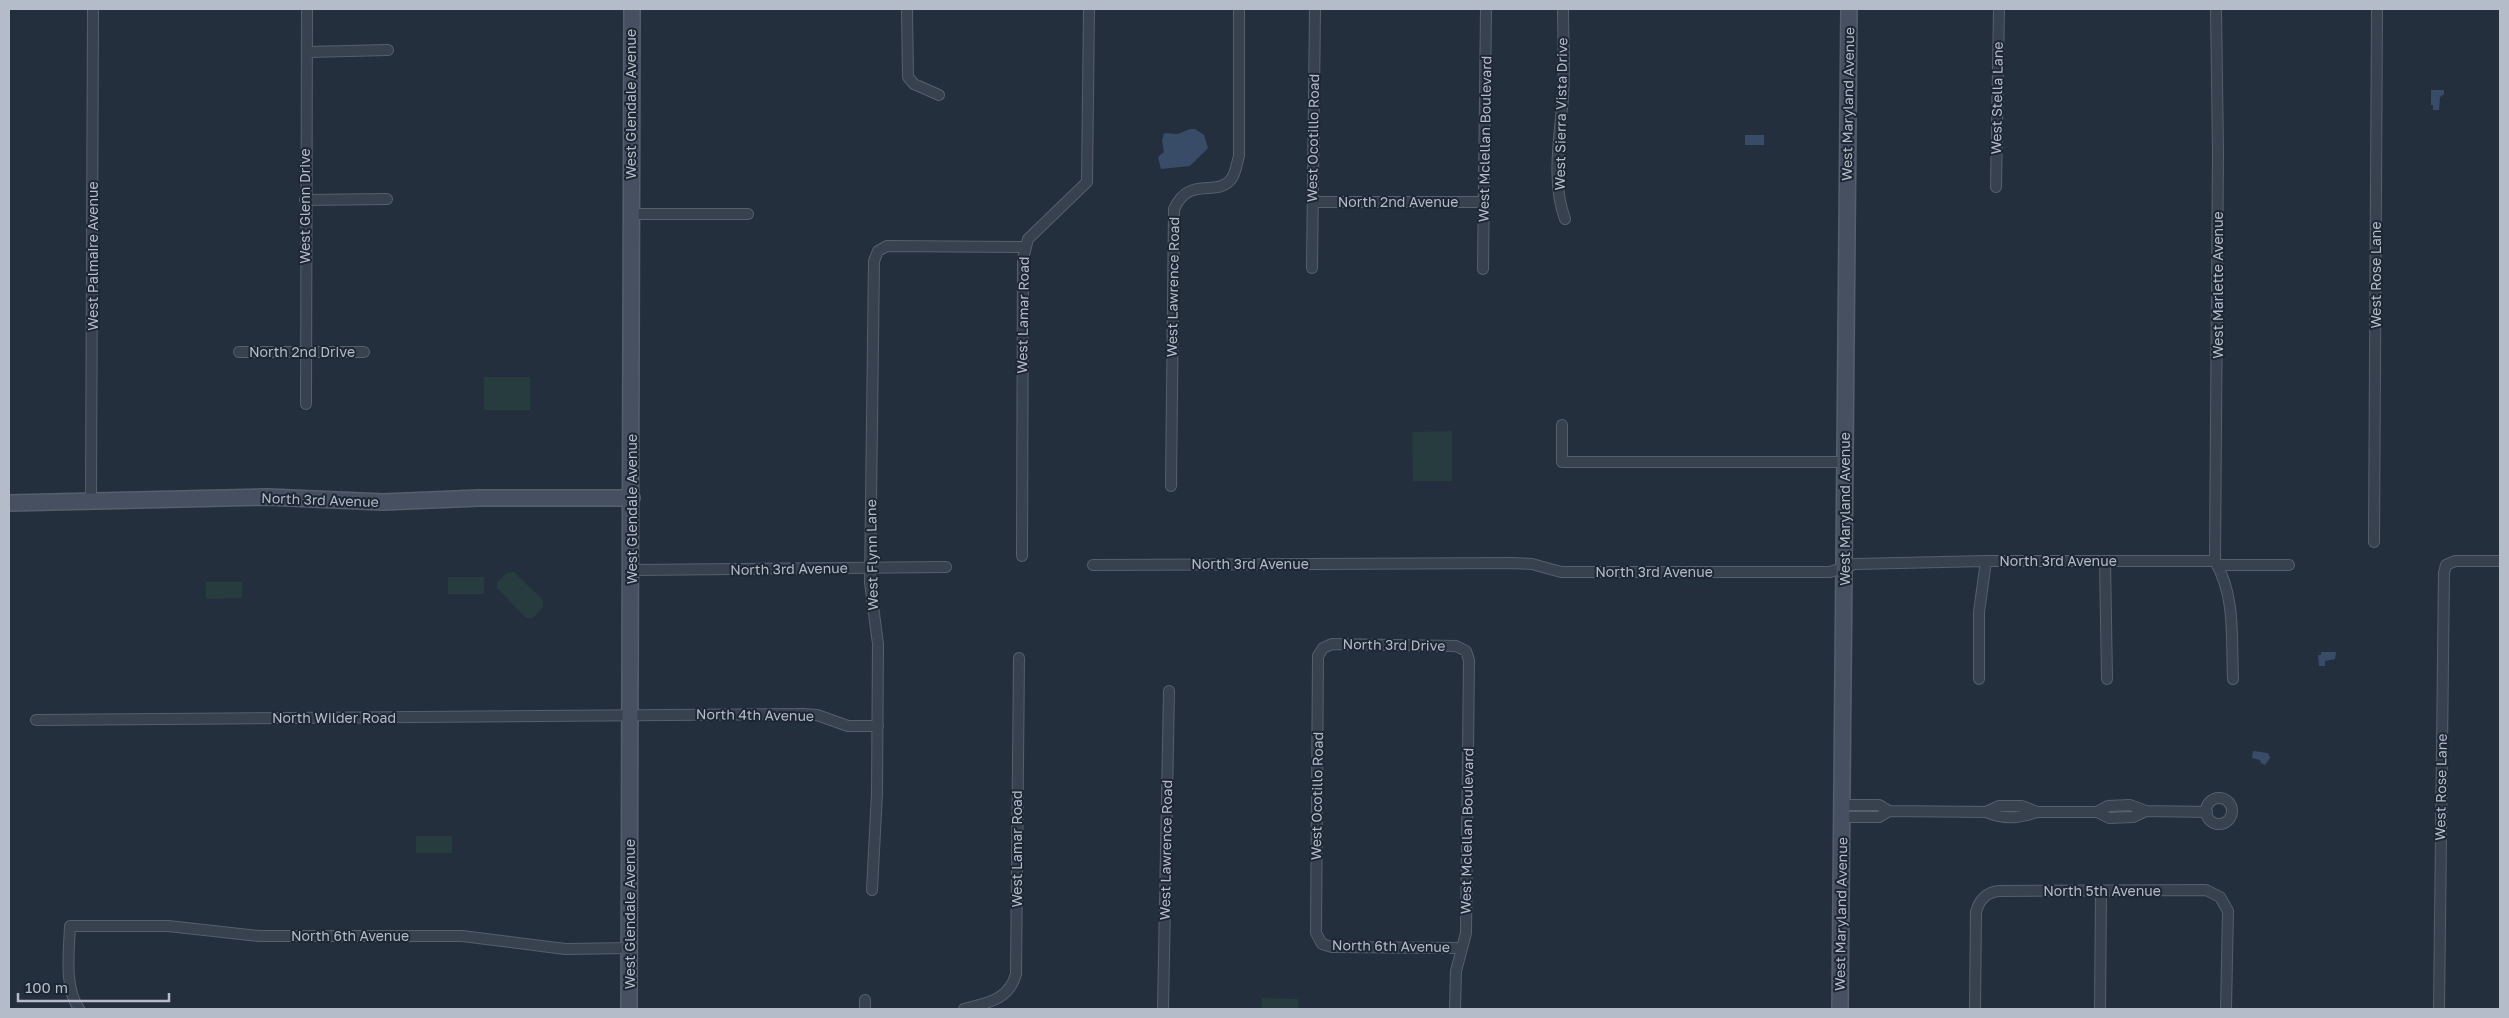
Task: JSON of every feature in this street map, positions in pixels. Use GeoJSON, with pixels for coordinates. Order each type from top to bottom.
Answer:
{"type":"FeatureCollection","features":[{"type":"Feature","properties":{"kind":"street","name":"West Palmaire Avenue"},"geometry":{"type":"LineString","coordinates":[[91,502],[93,9]]}},
{"type":"Feature","properties":{"kind":"street","name":"West Glenn Drive"},"geometry":{"type":"LineString","coordinates":[[306,404],[305,200],[307,9]]}},
{"type":"Feature","properties":{"kind":"street","name":"West Glendale Avenue"},"geometry":{"type":"LineString","coordinates":[[629,1009],[632,570],[632,9]]}},
{"type":"Feature","properties":{"kind":"street"},"geometry":{"type":"LineString","coordinates":[[907,9],[908,77],[914,84],[939,95]]}},
{"type":"Feature","properties":{"kind":"street","name":"West Lamar Road"},"geometry":{"type":"LineString","coordinates":[[1022,556],[1022,265],[1025,247],[1032,235],[1086,182],[1089,9]]}},
{"type":"Feature","properties":{"kind":"street","name":"West Lawrence Road"},"geometry":{"type":"LineString","coordinates":[[1171,486],[1174,209],[1184,193],[1224,185],[1232,178],[1236,169],[1239,156],[1240,9]]}},
{"type":"Feature","properties":{"kind":"street","name":"West Ocotillo Road"},"geometry":{"type":"LineString","coordinates":[[1312,268],[1315,9]]}},
{"type":"Feature","properties":{"kind":"street","name":"West Mclellan Boulevard"},"geometry":{"type":"LineString","coordinates":[[1483,269],[1486,9]]}},
{"type":"Feature","properties":{"kind":"street","name":"West Sierra Vista Drive"},"geometry":{"type":"LineString","coordinates":[[1563,9],[1563,96],[1558,165],[1560,203],[1565,219]]}},
{"type":"Feature","properties":{"kind":"street","name":"West Maryland Avenue"},"geometry":{"type":"LineString","coordinates":[[1840,1009],[1849,9]]}},
{"type":"Feature","properties":{"kind":"street","name":"West Stella Lane"},"geometry":{"type":"LineString","coordinates":[[1996,187],[1998,9]]}},
{"type":"Feature","properties":{"kind":"street","name":"West Marlette Avenue"},"geometry":{"type":"LineString","coordinates":[[2216,9],[2218,191],[2216,563]]}},
{"type":"Feature","properties":{"kind":"street","name":"West Rose Lane"},"geometry":{"type":"LineString","coordinates":[[2374,542],[2378,9]]}},
{"type":"Feature","properties":{"kind":"street"},"geometry":{"type":"LineString","coordinates":[[307,52],[388,50]]}},
{"type":"Feature","properties":{"kind":"street"},"geometry":{"type":"LineString","coordinates":[[305,200],[387,199]]}},
{"type":"Feature","properties":{"kind":"street","name":"North 2nd Avenue"},"geometry":{"type":"LineString","coordinates":[[1312,202],[1484,202]]}},
{"type":"Feature","properties":{"kind":"street"},"geometry":{"type":"LineString","coordinates":[[631,214],[748,214]]}},
{"type":"Feature","properties":{"kind":"street","name":"West Flynn Lane"},"geometry":{"type":"LineString","coordinates":[[872,890],[878,726],[878,644],[870,598],[874,262],[878,251],[887,246],[1025,247]]}},
{"type":"Feature","properties":{"kind":"street","name":"North 2nd Drive"},"geometry":{"type":"LineString","coordinates":[[239,352],[364,352]]}},
{"type":"Feature","properties":{"kind":"street"},"geometry":{"type":"LineString","coordinates":[[1562,425],[1562,462],[1845,462]]}},
{"type":"Feature","properties":{"kind":"street","name":"North 3rd Avenue"},"geometry":{"type":"LineString","coordinates":[[9,503],[268,497],[383,502],[479,498],[632,498]]}},
{"type":"Feature","properties":{"kind":"street","name":"North 3rd Avenue"},"geometry":{"type":"LineString","coordinates":[[1093,565],[1526,563],[1561,572],[1830,572],[1856,564],[1986,561],[2105,561],[2290,565]]}},
{"type":"Feature","properties":{"kind":"street"},"geometry":{"type":"LineString","coordinates":[[1979,679],[1979,612],[1986,561]]}},
{"type":"Feature","properties":{"kind":"street"},"geometry":{"type":"LineString","coordinates":[[2105,561],[2106,679]]}},
{"type":"Feature","properties":{"kind":"street","name":"West Rose Lane"},"geometry":{"type":"LineString","coordinates":[[2439,1009],[2444,573],[2446,565],[2454,561],[2500,562]]}},
{"type":"Feature","properties":{"kind":"street"},"geometry":{"type":"LineString","coordinates":[[2216,563],[2227,586],[2230,602],[2233,679]]}},
{"type":"Feature","properties":{"kind":"street","name":"North 3rd Avenue"},"geometry":{"type":"LineString","coordinates":[[632,570],[946,567]]}},
{"type":"Feature","properties":{"kind":"street","name":"North 3rd Drive"},"geometry":{"type":"LineString","coordinates":[[1323,648],[1332,644],[1456,646],[1466,651]]}},
{"type":"Feature","properties":{"kind":"street","name":"West Ocotillo Road"},"geometry":{"type":"LineString","coordinates":[[1322,944],[1316,933],[1318,656],[1323,648]]}},
{"type":"Feature","properties":{"kind":"street","name":"West Mclellan Boulevard"},"geometry":{"type":"LineString","coordinates":[[1455,1009],[1456,971],[1466,933],[1469,660],[1466,651]]}},
{"type":"Feature","properties":{"kind":"street","name":"West Lamar Road"},"geometry":{"type":"LineString","coordinates":[[964,1009],[1000,997],[1010,987],[1016,974],[1019,658]]}},
{"type":"Feature","properties":{"kind":"street","name":"West Lawrence Road"},"geometry":{"type":"LineString","coordinates":[[1163,1009],[1169,691]]}},
{"type":"Feature","properties":{"kind":"street","name":"North 4th Avenue"},"geometry":{"type":"LineString","coordinates":[[631,714],[817,714],[848,726],[878,726]]}},
{"type":"Feature","properties":{"kind":"street","name":"North Wilder Road"},"geometry":{"type":"LineString","coordinates":[[36,720],[631,714]]}},
{"type":"Feature","properties":{"kind":"street"},"geometry":{"type":"LineString","coordinates":[[1842,811],[1879,805],[1889,811],[1986,812],[1999,806],[2022,806],[2037,812],[2097,812],[2108,806],[2130,805],[2146,811],[2207,812]]}},
{"type":"Feature","properties":{"kind":"street","name":"North 5th Avenue"},"geometry":{"type":"LineString","coordinates":[[1975,1009],[1976,914],[1979,904],[1986,896],[1999,891],[2206,890],[2218,895],[2224,901],[2228,911],[2226,1009]]}},
{"type":"Feature","properties":{"kind":"street"},"geometry":{"type":"LineString","coordinates":[[2100,1009],[2101,891]]}},
{"type":"Feature","properties":{"kind":"street","name":"North 6th Avenue"},"geometry":{"type":"LineString","coordinates":[[80,1009],[74,1002],[68,963],[70,926],[168,926],[267,936],[475,936],[565,949],[630,948]]}},
{"type":"Feature","properties":{"kind":"street","name":"North 6th Avenue"},"geometry":{"type":"LineString","coordinates":[[1322,944],[1332,947],[1461,948]]}},
{"type":"Feature","properties":{"kind":"green space"},"geometry":{"type":"Polygon","coordinates":[[[484,377],[530,377],[530,410],[484,410],[484,377]]]}},
{"type":"Feature","properties":{"kind":"green space"},"geometry":{"type":"Polygon","coordinates":[[[1452,431],[1452,481],[1413,481],[1412,432],[1452,431]]]}},
{"type":"Feature","properties":{"kind":"green space"},"geometry":{"type":"Polygon","coordinates":[[[514,572],[543,600],[543,607],[533,618],[526,618],[497,588],[497,582],[507,573],[514,572]]]}},
{"type":"Feature","properties":{"kind":"green space"},"geometry":{"type":"Polygon","coordinates":[[[448,577],[484,577],[484,594],[448,594],[448,577]]]}},
{"type":"Feature","properties":{"kind":"green space"},"geometry":{"type":"Polygon","coordinates":[[[206,582],[242,582],[242,598],[206,599],[206,582]]]}},
{"type":"Feature","properties":{"kind":"green space"},"geometry":{"type":"Polygon","coordinates":[[[416,836],[452,836],[452,853],[416,853],[416,836]]]}},
{"type":"Feature","properties":{"kind":"green space"},"geometry":{"type":"Polygon","coordinates":[[[1262,998],[1298,999],[1298,1009],[1262,1009],[1262,998]]]}},
{"type":"Feature","properties":{"kind":"water"},"geometry":{"type":"Polygon","coordinates":[[[2431,90],[2444,90],[2444,94],[2440,97],[2439,110],[2433,110],[2433,105],[2431,105],[2431,90]]]}},
{"type":"Feature","properties":{"kind":"water"},"geometry":{"type":"Polygon","coordinates":[[[1195,129],[1204,135],[1208,148],[1190,166],[1161,169],[1158,157],[1164,152],[1162,141],[1164,133],[1178,134],[1195,129]]]}},
{"type":"Feature","properties":{"kind":"water"},"geometry":{"type":"Polygon","coordinates":[[[1745,135],[1764,135],[1764,145],[1745,145],[1745,135]]]}},
{"type":"Feature","properties":{"kind":"water"},"geometry":{"type":"Polygon","coordinates":[[[2321,652],[2336,652],[2335,659],[2325,661],[2325,666],[2319,666],[2318,655],[2321,655],[2321,652]]]}},
{"type":"Feature","properties":{"kind":"water"},"geometry":{"type":"Polygon","coordinates":[[[2253,751],[2268,753],[2270,758],[2265,765],[2260,760],[2252,758],[2253,751]]]}}]}
